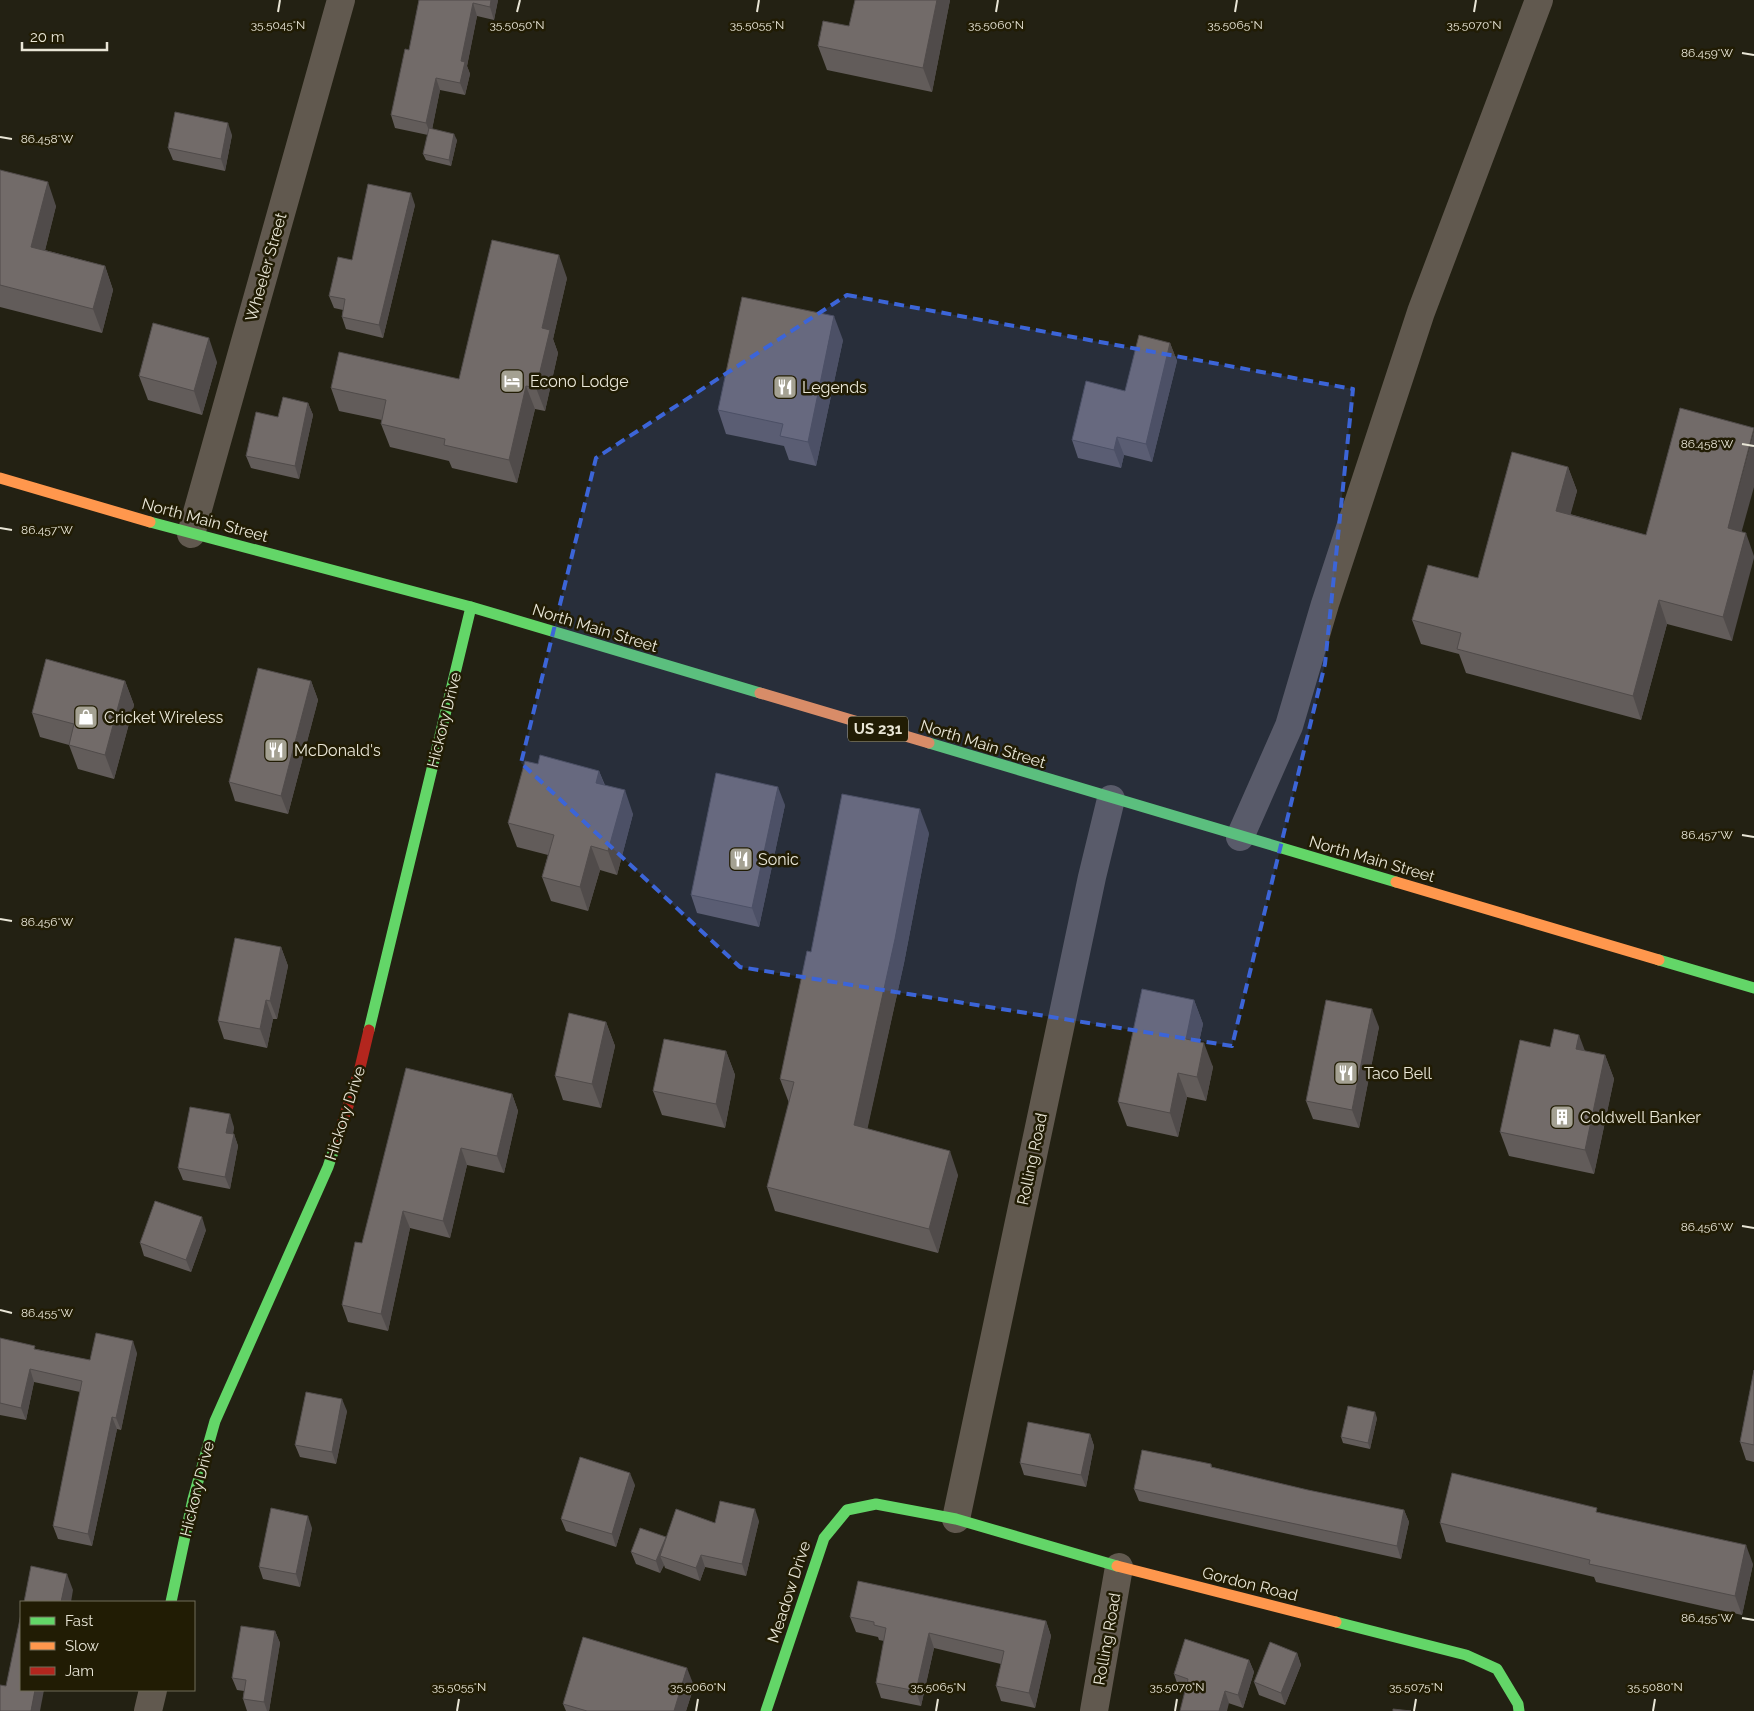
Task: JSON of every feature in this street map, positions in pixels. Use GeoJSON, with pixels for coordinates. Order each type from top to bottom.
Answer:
{"type":"FeatureCollection","features":[{"type":"Feature","properties":{"kind":"main road","name":"North Main Street"},"geometry":{"type":"LineString","coordinates":[[0,478],[191,534],[471,608],[1754,988]]}},
{"type":"Feature","properties":{"kind":"main road","name":"Hickory Drive"},"geometry":{"type":"LineString","coordinates":[[171,1601],[193,1499],[215,1421],[328,1168],[359,1072],[471,608]]}},
{"type":"Feature","properties":{"kind":"main road","name":"Meadow Drive"},"geometry":{"type":"LineString","coordinates":[[766,1711],[824,1538],[847,1510],[876,1504],[956,1519]]}},
{"type":"Feature","properties":{"kind":"main road","name":"Gordon Road"},"geometry":{"type":"LineString","coordinates":[[956,1519],[1119,1567],[1466,1655],[1497,1669],[1518,1707]]}},
{"type":"Feature","properties":{"kind":"street","name":"Wheeler Street"},"geometry":{"type":"LineString","coordinates":[[191,534],[341,0]]}},
{"type":"Feature","properties":{"kind":"street"},"geometry":{"type":"LineString","coordinates":[[1240,836],[1289,726],[1324,604],[1421,312],[1539,0]]}},
{"type":"Feature","properties":{"kind":"street","name":"Rolling Road"},"geometry":{"type":"LineString","coordinates":[[956,1519],[1090,887],[1111,799]]}},
{"type":"Feature","properties":{"kind":"street","name":"Rolling Road"},"geometry":{"type":"LineString","coordinates":[[1094,1711],[1119,1567]]}},
{"type":"Feature","properties":{"kind":"street"},"geometry":{"type":"LineString","coordinates":[[148,1711],[153,1691]]}},
{"type":"Feature","properties":{"kind":"highlighted area"},"geometry":{"type":"Polygon","coordinates":[[[847,295],[1353,389],[1325,664],[1232,1046],[740,967],[521,763],[596,458],[847,295]]]}},
{"type":"Feature","properties":{"kind":"building"},"geometry":{"type":"Polygon","coordinates":[[[419,0],[491,0],[490,7],[473,3],[461,61],[465,62],[460,83],[436,78],[426,123],[391,115],[405,49],[409,50],[419,0]]]}},
{"type":"Feature","properties":{"kind":"building"},"geometry":{"type":"Polygon","coordinates":[[[855,0],[937,0],[923,68],[818,46],[823,21],[849,26],[855,0]]]}},
{"type":"Feature","properties":{"kind":"building"},"geometry":{"type":"Polygon","coordinates":[[[175,112],[228,123],[221,159],[168,148],[175,112]]]}},
{"type":"Feature","properties":{"kind":"building"},"geometry":{"type":"Polygon","coordinates":[[[429,128],[454,134],[449,160],[423,154],[429,128]]]}},
{"type":"Feature","properties":{"kind":"building"},"geometry":{"type":"Polygon","coordinates":[[[0,170],[48,182],[31,247],[105,266],[93,309],[0,285],[0,170]]]}},
{"type":"Feature","properties":{"kind":"building"},"geometry":{"type":"Polygon","coordinates":[[[368,184],[411,193],[379,325],[342,317],[345,299],[329,296],[338,257],[352,260],[368,184]]]}},
{"type":"Feature","properties":{"kind":"building"},"geometry":{"type":"Polygon","coordinates":[[[492,240],[559,255],[542,328],[550,330],[536,388],[526,386],[509,460],[444,445],[445,439],[381,424],[386,400],[331,388],[339,352],[459,379],[492,240]]]}},
{"type":"Feature","properties":{"kind":"building","name":"Legends"},"geometry":{"type":"Polygon","coordinates":[[[742,297],[834,316],[808,442],[780,436],[783,424],[718,410],[742,297]]]}},
{"type":"Feature","properties":{"kind":"building"},"geometry":{"type":"Polygon","coordinates":[[[153,323],[209,338],[194,391],[139,376],[153,323]]]}},
{"type":"Feature","properties":{"kind":"building"},"geometry":{"type":"Polygon","coordinates":[[[1139,335],[1170,343],[1146,444],[1117,437],[1114,450],[1072,440],[1086,381],[1125,391],[1139,335]]]}},
{"type":"Feature","properties":{"kind":"building"},"geometry":{"type":"Polygon","coordinates":[[[283,397],[308,403],[295,466],[246,456],[256,412],[278,417],[283,397]]]}},
{"type":"Feature","properties":{"kind":"building"},"geometry":{"type":"Polygon","coordinates":[[[1680,408],[1754,428],[1728,528],[1746,533],[1723,617],[1659,600],[1633,696],[1457,649],[1461,633],[1412,620],[1428,565],[1478,578],[1512,452],[1568,467],[1556,511],[1646,535],[1680,408]]]}},
{"type":"Feature","properties":{"kind":"building"},"geometry":{"type":"Polygon","coordinates":[[[46,659],[125,681],[105,755],[69,745],[74,724],[32,713],[46,659]]]}},
{"type":"Feature","properties":{"kind":"building","name":"McDonald's"},"geometry":{"type":"Polygon","coordinates":[[[258,668],[311,681],[281,796],[229,782],[258,668]]]}},
{"type":"Feature","properties":{"kind":"building"},"geometry":{"type":"Polygon","coordinates":[[[540,755],[599,771],[596,783],[625,790],[608,851],[591,846],[580,887],[542,877],[554,835],[508,823],[525,761],[538,764],[540,755]]]}},
{"type":"Feature","properties":{"kind":"building","name":"Sonic"},"geometry":{"type":"Polygon","coordinates":[[[716,773],[778,787],[752,908],[691,895],[716,773]]]}},
{"type":"Feature","properties":{"kind":"building"},"geometry":{"type":"Polygon","coordinates":[[[842,794],[920,809],[895,939],[854,1125],[950,1151],[929,1229],[767,1187],[794,1082],[780,1079],[807,951],[811,952],[842,794]]]}},
{"type":"Feature","properties":{"kind":"building"},"geometry":{"type":"Polygon","coordinates":[[[235,938],[281,947],[270,1001],[266,1000],[260,1029],[218,1021],[235,938]]]}},
{"type":"Feature","properties":{"kind":"building"},"geometry":{"type":"Polygon","coordinates":[[[1142,989],[1194,1000],[1186,1039],[1204,1043],[1197,1077],[1178,1073],[1170,1113],[1118,1102],[1142,989]]]}},
{"type":"Feature","properties":{"kind":"building","name":"Taco Bell"},"geometry":{"type":"Polygon","coordinates":[[[1326,1000],[1372,1009],[1352,1110],[1306,1101],[1326,1000]]]}},
{"type":"Feature","properties":{"kind":"building"},"geometry":{"type":"Polygon","coordinates":[[[569,1013],[606,1022],[592,1084],[555,1076],[569,1013]]]}},
{"type":"Feature","properties":{"kind":"building","name":"Coldwell Banker"},"geometry":{"type":"Polygon","coordinates":[[[1554,1029],[1579,1035],[1576,1049],[1605,1055],[1585,1150],[1500,1132],[1520,1040],[1550,1047],[1554,1029]]]}},
{"type":"Feature","properties":{"kind":"building"},"geometry":{"type":"Polygon","coordinates":[[[664,1039],[726,1051],[716,1104],[653,1091],[664,1039]]]}},
{"type":"Feature","properties":{"kind":"building"},"geometry":{"type":"Polygon","coordinates":[[[406,1068],[512,1094],[497,1156],[461,1148],[443,1221],[403,1211],[381,1314],[342,1305],[355,1242],[362,1243],[406,1068]]]}},
{"type":"Feature","properties":{"kind":"building"},"geometry":{"type":"Polygon","coordinates":[[[190,1107],[230,1114],[226,1133],[234,1134],[225,1177],[178,1168],[190,1107]]]}},
{"type":"Feature","properties":{"kind":"building"},"geometry":{"type":"Polygon","coordinates":[[[155,1201],[202,1217],[186,1260],[140,1243],[155,1201]]]}},
{"type":"Feature","properties":{"kind":"building"},"geometry":{"type":"Polygon","coordinates":[[[96,1333],[133,1341],[116,1418],[112,1417],[88,1534],[53,1526],[82,1381],[30,1369],[21,1408],[0,1403],[0,1338],[35,1346],[34,1349],[90,1360],[96,1333]]]}},
{"type":"Feature","properties":{"kind":"building"},"geometry":{"type":"Polygon","coordinates":[[[1754,1370],[1754,1445],[1740,1442],[1754,1370]]]}},
{"type":"Feature","properties":{"kind":"building"},"geometry":{"type":"Polygon","coordinates":[[[306,1392],[342,1399],[332,1452],[295,1445],[306,1392]]]}},
{"type":"Feature","properties":{"kind":"building"},"geometry":{"type":"Polygon","coordinates":[[[1348,1406],[1375,1412],[1368,1443],[1341,1437],[1348,1406]]]}},
{"type":"Feature","properties":{"kind":"building"},"geometry":{"type":"Polygon","coordinates":[[[1028,1422],[1090,1434],[1081,1475],[1020,1463],[1028,1422]]]}},
{"type":"Feature","properties":{"kind":"building"},"geometry":{"type":"Polygon","coordinates":[[[1142,1450],[1211,1464],[1211,1467],[1308,1490],[1404,1510],[1397,1546],[1134,1489],[1142,1450]]]}},
{"type":"Feature","properties":{"kind":"building"},"geometry":{"type":"Polygon","coordinates":[[[580,1457],[630,1473],[612,1534],[561,1519],[580,1457]]]}},
{"type":"Feature","properties":{"kind":"building"},"geometry":{"type":"Polygon","coordinates":[[[1452,1473],[1597,1508],[1596,1512],[1746,1545],[1735,1596],[1589,1564],[1590,1560],[1440,1523],[1452,1473]]]}},
{"type":"Feature","properties":{"kind":"building"},"geometry":{"type":"Polygon","coordinates":[[[720,1501],[755,1509],[742,1564],[701,1555],[696,1568],[660,1556],[676,1509],[715,1523],[720,1501]]]}},
{"type":"Feature","properties":{"kind":"building"},"geometry":{"type":"Polygon","coordinates":[[[271,1508],[308,1516],[296,1574],[259,1567],[271,1508]]]}},
{"type":"Feature","properties":{"kind":"building"},"geometry":{"type":"Polygon","coordinates":[[[640,1528],[666,1537],[656,1561],[631,1552],[640,1528]]]}},
{"type":"Feature","properties":{"kind":"building"},"geometry":{"type":"Polygon","coordinates":[[[31,1566],[67,1574],[61,1601],[24,1601],[31,1566]]]}},
{"type":"Feature","properties":{"kind":"building"},"geometry":{"type":"Polygon","coordinates":[[[858,1581],[1046,1621],[1029,1693],[996,1686],[1004,1651],[929,1633],[916,1691],[876,1683],[886,1628],[874,1625],[874,1622],[850,1617],[858,1581]]]}},
{"type":"Feature","properties":{"kind":"building"},"geometry":{"type":"Polygon","coordinates":[[[20,1619],[20,1691],[35,1691],[31,1711],[0,1711],[0,1685],[6,1686],[20,1619]]]}},
{"type":"Feature","properties":{"kind":"building"},"geometry":{"type":"Polygon","coordinates":[[[241,1626],[275,1631],[264,1702],[243,1699],[246,1680],[232,1678],[241,1626]]]}},
{"type":"Feature","properties":{"kind":"building"},"geometry":{"type":"Polygon","coordinates":[[[583,1637],[687,1668],[674,1711],[587,1711],[563,1704],[583,1637]]]}},
{"type":"Feature","properties":{"kind":"building"},"geometry":{"type":"Polygon","coordinates":[[[1185,1639],[1249,1660],[1238,1695],[1225,1691],[1219,1711],[1180,1711],[1188,1679],[1174,1674],[1185,1639]]]}},
{"type":"Feature","properties":{"kind":"building"},"geometry":{"type":"Polygon","coordinates":[[[1270,1642],[1297,1653],[1281,1693],[1254,1682],[1270,1642]]]}},
{"type":"Feature","properties":{"kind":"building"},"geometry":{"type":"Polygon","coordinates":[[[1393,1709],[1411,1711],[1393,1711],[1393,1709]]]}},
{"type":"Feature","properties":{"kind":"traffic: fast"},"geometry":{"type":"LineString","coordinates":[[150,522],[471,607],[760,693]]}},
{"type":"Feature","properties":{"kind":"traffic: fast"},"geometry":{"type":"LineString","coordinates":[[369,1030],[471,607]]}},
{"type":"Feature","properties":{"kind":"traffic: fast"},"geometry":{"type":"LineString","coordinates":[[929,743],[1396,882]]}},
{"type":"Feature","properties":{"kind":"traffic: fast"},"geometry":{"type":"LineString","coordinates":[[1659,960],[1754,988]]}},
{"type":"Feature","properties":{"kind":"traffic: fast"},"geometry":{"type":"LineString","coordinates":[[171,1601],[193,1499],[215,1421],[328,1167],[337,1140]]}},
{"type":"Feature","properties":{"kind":"traffic: fast"},"geometry":{"type":"LineString","coordinates":[[766,1711],[824,1538],[847,1510],[876,1504],[956,1519],[1117,1566]]}},
{"type":"Feature","properties":{"kind":"traffic: fast"},"geometry":{"type":"LineString","coordinates":[[1336,1622],[1466,1655],[1497,1669],[1518,1704],[1519,1711]]}},
{"type":"Feature","properties":{"kind":"traffic: slow"},"geometry":{"type":"LineString","coordinates":[[0,478],[150,522]]}},
{"type":"Feature","properties":{"kind":"traffic: slow"},"geometry":{"type":"LineString","coordinates":[[760,693],[929,743]]}},
{"type":"Feature","properties":{"kind":"traffic: slow"},"geometry":{"type":"LineString","coordinates":[[1396,882],[1659,960]]}},
{"type":"Feature","properties":{"kind":"traffic: slow"},"geometry":{"type":"LineString","coordinates":[[1117,1566],[1336,1622]]}},
{"type":"Feature","properties":{"kind":"traffic: jam"},"geometry":{"type":"LineString","coordinates":[[337,1140],[359,1072],[369,1030]]}},
{"type":"Feature","properties":{"kind":"place","name":"Econo Lodge"},"geometry":{"type":"Point","coordinates":[512,381]}},
{"type":"Feature","properties":{"kind":"place","name":"Legends"},"geometry":{"type":"Point","coordinates":[785,387]}},
{"type":"Feature","properties":{"kind":"place","name":"Cricket Wireless"},"geometry":{"type":"Point","coordinates":[86,717]}},
{"type":"Feature","properties":{"kind":"place","name":"McDonald's"},"geometry":{"type":"Point","coordinates":[276,750]}},
{"type":"Feature","properties":{"kind":"place","name":"Sonic"},"geometry":{"type":"Point","coordinates":[741,859]}},
{"type":"Feature","properties":{"kind":"place","name":"Taco Bell"},"geometry":{"type":"Point","coordinates":[1346,1073]}},
{"type":"Feature","properties":{"kind":"place","name":"Coldwell Banker"},"geometry":{"type":"Point","coordinates":[1562,1117]}}]}
